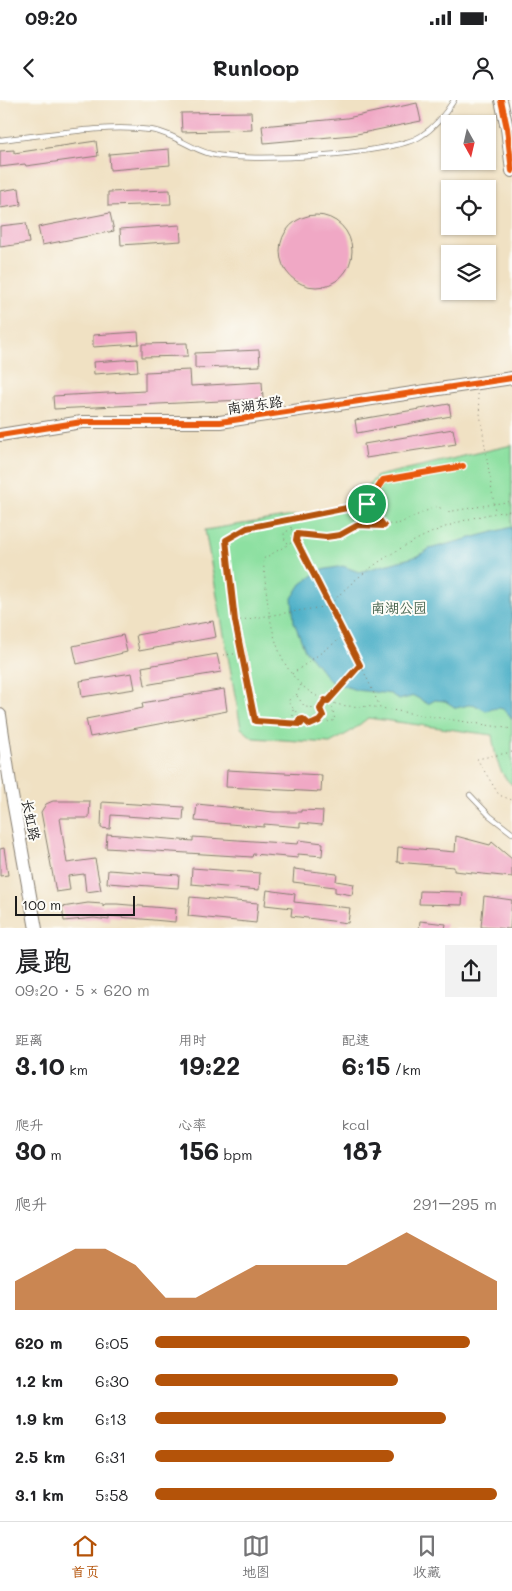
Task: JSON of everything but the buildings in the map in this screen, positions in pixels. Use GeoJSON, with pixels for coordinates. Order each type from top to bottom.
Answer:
{"type":"FeatureCollection","features":[{"type":"Feature","properties":{"kind":"street"},"geometry":{"type":"LineString","coordinates":[[501,100],[507,128],[512,171]]}},
{"type":"Feature","properties":{"kind":"street","name":"南湖东路"},"geometry":{"type":"LineString","coordinates":[[0,435],[82,422],[220,422],[476,384],[512,374]]}},
{"type":"Feature","properties":{"kind":"street","name":"长虹路"},"geometry":{"type":"LineString","coordinates":[[0,716],[10,790],[36,928]]}},
{"type":"Feature","properties":{"kind":"lane"},"geometry":{"type":"LineString","coordinates":[[0,140],[121,128],[153,130],[211,154],[238,158],[306,157],[403,144],[421,136],[445,114],[454,100]]}},
{"type":"Feature","properties":{"kind":"lane"},"geometry":{"type":"LineString","coordinates":[[470,795],[490,816],[512,833]]}},
{"type":"Feature","properties":{"kind":"path"},"geometry":{"type":"LineString","coordinates":[[476,384],[495,512]]}},
{"type":"Feature","properties":{"kind":"path"},"geometry":{"type":"LineString","coordinates":[[357,506],[367,504],[372,496]]}},
{"type":"Feature","properties":{"kind":"path"},"geometry":{"type":"LineString","coordinates":[[291,520],[291,528],[297,534],[326,537],[340,535],[358,525],[384,526],[398,524],[437,506],[447,512],[512,501]]}},
{"type":"Feature","properties":{"kind":"path"},"geometry":{"type":"LineString","coordinates":[[367,504],[384,526]]}},
{"type":"Feature","properties":{"kind":"path"},"geometry":{"type":"LineString","coordinates":[[235,621],[329,606],[350,584],[377,564],[446,526],[495,512],[512,511]]}},
{"type":"Feature","properties":{"kind":"path"},"geometry":{"type":"LineString","coordinates":[[282,521],[301,518]]}},
{"type":"Feature","properties":{"kind":"path"},"geometry":{"type":"LineString","coordinates":[[288,543],[285,541],[284,533],[291,528]]}},
{"type":"Feature","properties":{"kind":"path"},"geometry":{"type":"LineString","coordinates":[[297,534],[296,540],[307,565],[360,665],[380,708]]}},
{"type":"Feature","properties":{"kind":"path"},"geometry":{"type":"LineString","coordinates":[[296,540],[262,559],[269,616],[276,646],[292,674],[301,684],[331,702],[512,729]]}},
{"type":"Feature","properties":{"kind":"path"},"geometry":{"type":"LineString","coordinates":[[234,612],[237,629]]}},
{"type":"Feature","properties":{"kind":"path"},"geometry":{"type":"LineString","coordinates":[[292,674],[345,636]]}},
{"type":"Feature","properties":{"kind":"path"},"geometry":{"type":"LineString","coordinates":[[241,645],[244,663]]}},
{"type":"Feature","properties":{"kind":"path"},"geometry":{"type":"LineString","coordinates":[[223,655],[243,653]]}},
{"type":"Feature","properties":{"kind":"path"},"geometry":{"type":"LineString","coordinates":[[328,701],[360,665]]}},
{"type":"Feature","properties":{"kind":"path"},"geometry":{"type":"LineString","coordinates":[[300,722],[294,709],[288,702],[291,697],[296,696],[301,684]]}},
{"type":"Feature","properties":{"kind":"path"},"geometry":{"type":"LineString","coordinates":[[296,696],[301,699],[305,707],[320,708]]}},
{"type":"Feature","properties":{"kind":"path"},"geometry":{"type":"LineString","coordinates":[[320,708],[325,700]]}},
{"type":"Feature","properties":{"kind":"path"},"geometry":{"type":"LineString","coordinates":[[320,708],[323,716],[329,722],[335,720],[331,702]]}},
{"type":"Feature","properties":{"kind":"path"},"geometry":{"type":"LineString","coordinates":[[294,709],[293,718],[310,725],[319,721],[323,716]]}},
{"type":"Feature","properties":{"kind":"path"},"geometry":{"type":"LineString","coordinates":[[283,722],[300,722],[305,719],[310,725]]}},
{"type":"Feature","properties":{"kind":"path"},"geometry":{"type":"LineString","coordinates":[[512,752],[477,759],[499,795],[512,800]]}},
{"type":"Feature","properties":{"kind":"green space","name":"南湖公园"},"geometry":{"type":"Polygon","coordinates":[[[512,445],[512,785],[500,768],[492,735],[368,718],[350,732],[330,743],[253,738],[241,728],[205,530],[348,507],[377,476],[512,445]]]}},
{"type":"Feature","properties":{"kind":"water"},"geometry":{"type":"Polygon","coordinates":[[[512,527],[512,719],[507,712],[501,709],[495,708],[486,711],[473,704],[456,708],[445,701],[435,700],[428,704],[414,696],[399,700],[391,694],[356,690],[330,681],[305,650],[294,622],[292,598],[301,584],[321,570],[343,566],[359,572],[418,556],[429,549],[512,527]]]}},
{"type":"Feature","properties":{"kind":"cycle path"},"geometry":{"type":"LineString","coordinates":[[501,100],[507,128],[512,171]]}},
{"type":"Feature","properties":{"kind":"cycle path"},"geometry":{"type":"LineString","coordinates":[[0,435],[82,422],[220,422],[512,378]]}},
{"type":"Feature","properties":{"kind":"cycle path"},"geometry":{"type":"LineString","coordinates":[[301,724],[255,721],[243,653],[235,621],[226,540],[247,528],[367,504],[383,480],[463,466]]}},
{"type":"Feature","properties":{"kind":"route"},"geometry":{"type":"LineString","coordinates":[[367,504],[384,526],[358,525],[340,535],[326,537],[297,534],[296,540],[307,565],[360,665],[328,701],[325,700],[322,703],[320,709],[323,716],[314,724],[310,725],[305,719],[299,720],[301,724],[255,721],[243,653],[235,621],[226,540],[247,528],[367,504]]}}]}
